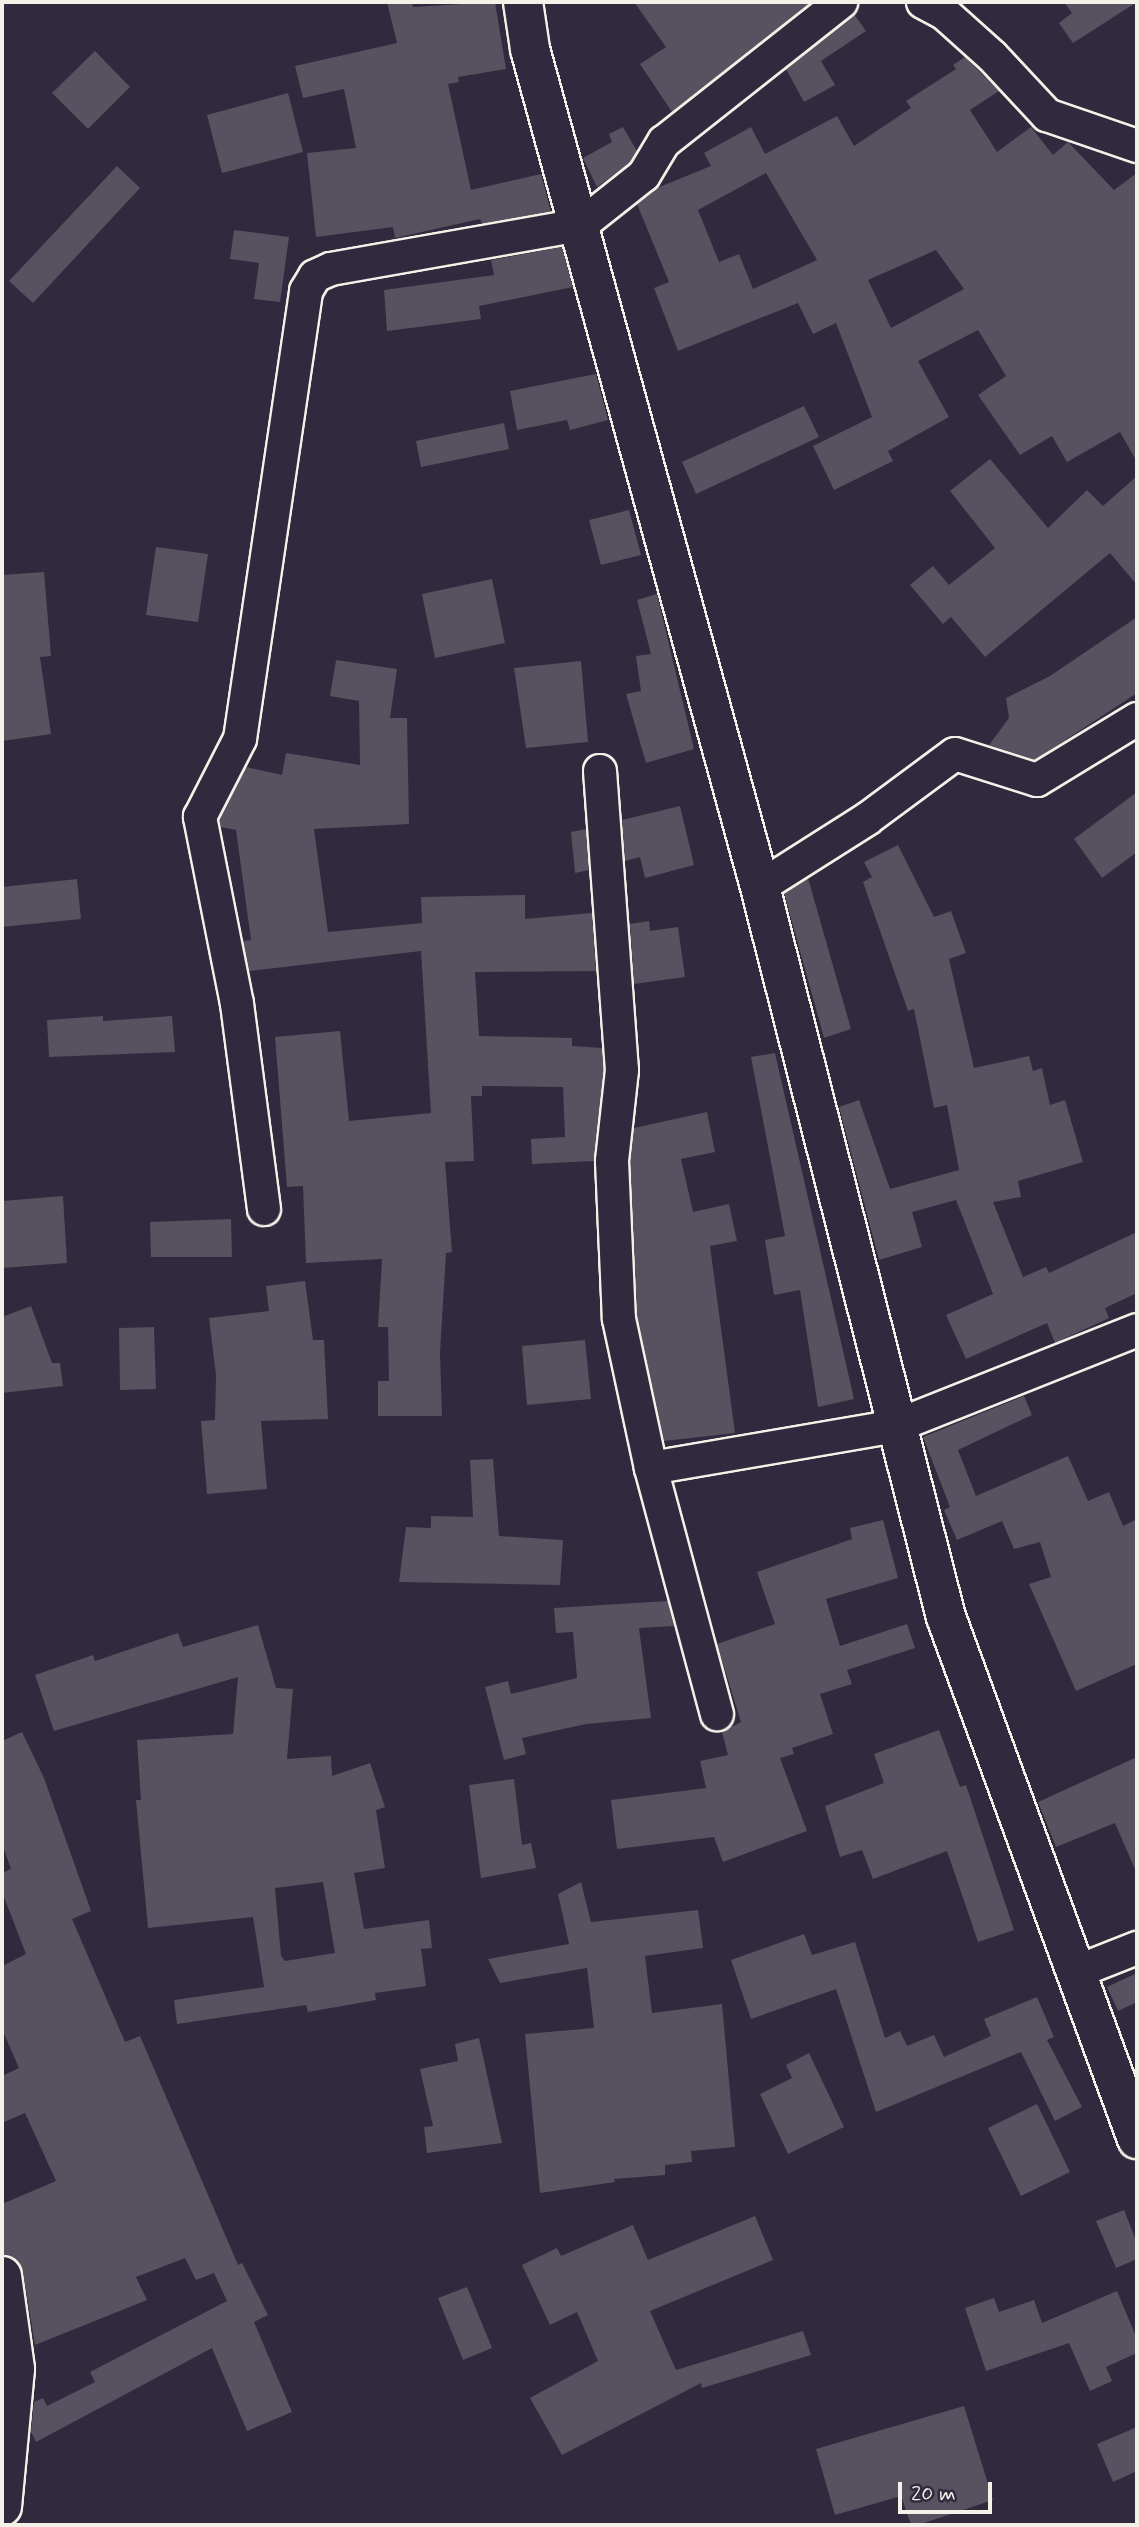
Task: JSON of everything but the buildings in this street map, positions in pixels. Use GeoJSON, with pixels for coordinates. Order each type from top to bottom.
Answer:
{"type":"FeatureCollection","features":[{"type":"Feature","properties":{"kind":"main road"},"geometry":{"type":"LineString","coordinates":[[523,2],[530,49],[581,225],[760,887],[946,1617],[1137,2139]]}},
{"type":"Feature","properties":{"kind":"main road"},"geometry":{"type":"LineString","coordinates":[[2,2276],[15,2369],[2,2506]]}},
{"type":"Feature","properties":{"kind":"street"},"geometry":{"type":"LineString","coordinates":[[264,1209],[237,1004],[200,817],[240,738],[306,291],[315,276],[331,268],[581,225],[644,175],[664,142],[841,2]]}},
{"type":"Feature","properties":{"kind":"street"},"geometry":{"type":"LineString","coordinates":[[923,2],[944,13],[992,56],[1047,115],[1137,146]]}},
{"type":"Feature","properties":{"kind":"street"},"geometry":{"type":"LineString","coordinates":[[760,887],[867,819],[955,754],[1037,780],[1137,719]]}},
{"type":"Feature","properties":{"kind":"street"},"geometry":{"type":"LineString","coordinates":[[600,771],[622,1070],[611,1161],[619,1320],[651,1468],[717,1714]]}},
{"type":"Feature","properties":{"kind":"street"},"geometry":{"type":"LineString","coordinates":[[651,1468],[896,1426],[1137,1330]]}},
{"type":"Feature","properties":{"kind":"street"},"geometry":{"type":"LineString","coordinates":[[1076,1972],[1137,1948]]}}]}
